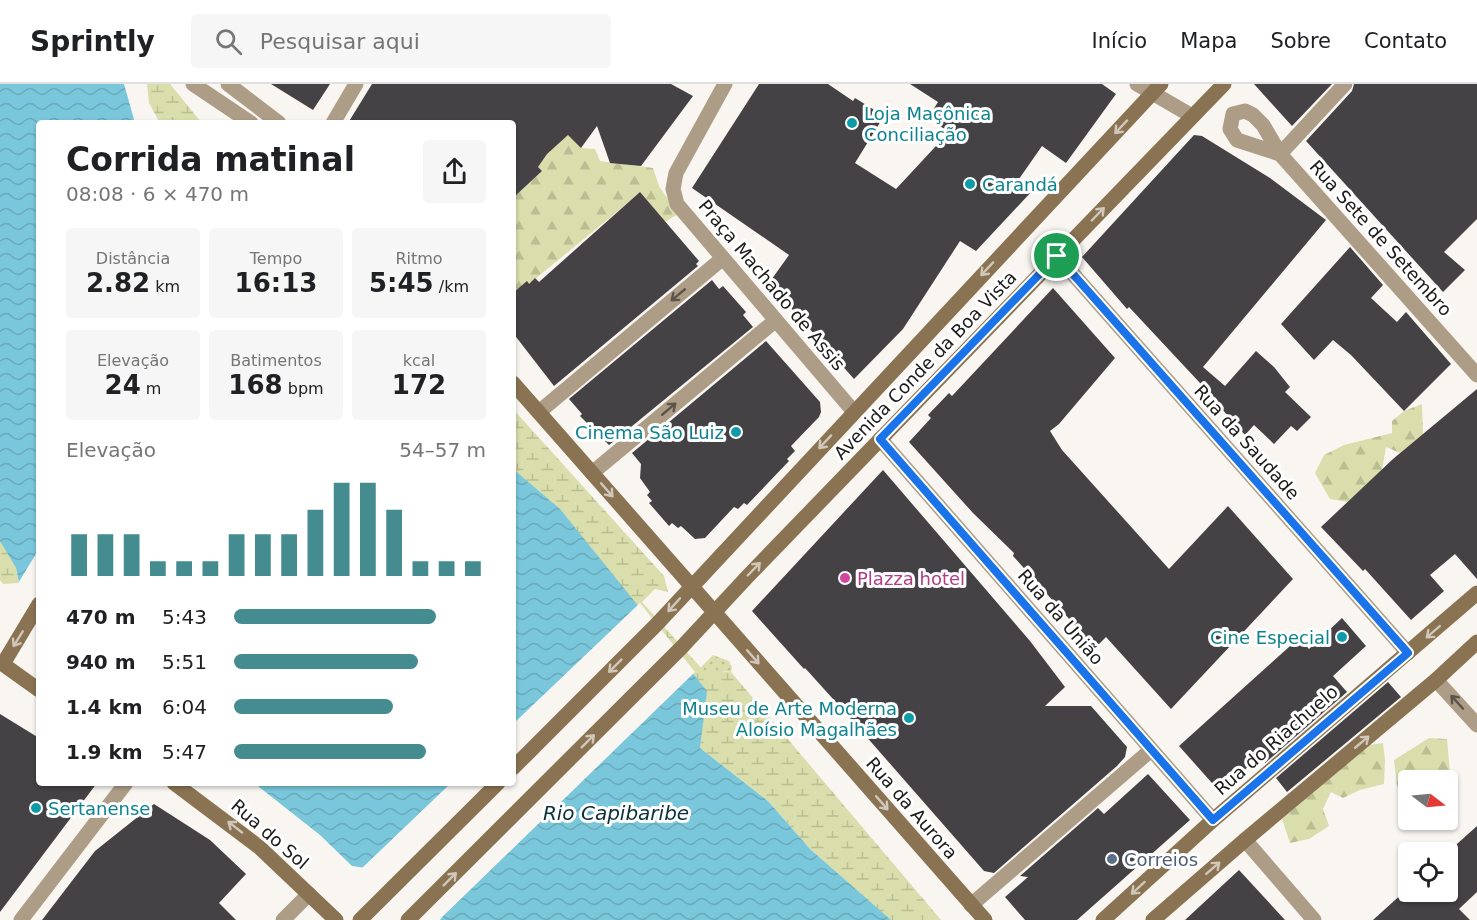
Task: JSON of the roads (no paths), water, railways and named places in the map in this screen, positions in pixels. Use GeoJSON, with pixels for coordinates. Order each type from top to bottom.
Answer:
{"type":"FeatureCollection","features":[{"type":"Feature","properties":{"kind":"main road","name":"Avenida Conde da Boa Vista"},"geometry":{"type":"LineString","coordinates":[[408,920],[681,648],[1224,84]]}},
{"type":"Feature","properties":{"kind":"main road","name":"Avenida Conde da Boa Vista"},"geometry":{"type":"LineString","coordinates":[[516,765],[657,624],[1157,88]]}},
{"type":"Feature","properties":{"kind":"main road","name":"Rua da Aurora"},"geometry":{"type":"LineString","coordinates":[[516,386],[985,920]]}},
{"type":"Feature","properties":{"kind":"main road","name":"Rua do Riachuelo"},"geometry":{"type":"LineString","coordinates":[[1103,920],[1213,820],[1477,593]]}},
{"type":"Feature","properties":{"kind":"main road"},"geometry":{"type":"LineString","coordinates":[[36,608],[1,664],[36,688]]}},
{"type":"Feature","properties":{"kind":"main road"},"geometry":{"type":"LineString","coordinates":[[1153,920],[1436,680],[1477,642]]}},
{"type":"Feature","properties":{"kind":"main road","name":"Rua do Sol"},"geometry":{"type":"LineString","coordinates":[[178,786],[252,840],[336,920]]}},
{"type":"Feature","properties":{"kind":"main road"},"geometry":{"type":"LineString","coordinates":[[360,920],[495,786]]}},
{"type":"Feature","properties":{"kind":"street"},"geometry":{"type":"LineString","coordinates":[[193,84],[247,120]]}},
{"type":"Feature","properties":{"kind":"street"},"geometry":{"type":"LineString","coordinates":[[228,84],[275,120]]}},
{"type":"Feature","properties":{"kind":"street"},"geometry":{"type":"LineString","coordinates":[[335,120],[356,84]]}},
{"type":"Feature","properties":{"kind":"street","name":"Praça Machado de Assis"},"geometry":{"type":"LineString","coordinates":[[724,84],[676,173],[673,189],[677,204],[854,412]]}},
{"type":"Feature","properties":{"kind":"street"},"geometry":{"type":"LineString","coordinates":[[1137,84],[1157,88],[1192,116]]}},
{"type":"Feature","properties":{"kind":"street","name":"Rua Sete de Setembro"},"geometry":{"type":"LineString","coordinates":[[1345,84],[1280,154],[1477,375]]}},
{"type":"Feature","properties":{"kind":"street","name":"Rua da Saudade"},"geometry":{"type":"LineString","coordinates":[[1057,256],[1408,653]]}},
{"type":"Feature","properties":{"kind":"street"},"geometry":{"type":"LineString","coordinates":[[539,412],[723,258]]}},
{"type":"Feature","properties":{"kind":"street"},"geometry":{"type":"LineString","coordinates":[[592,473],[776,320]]}},
{"type":"Feature","properties":{"kind":"street","name":"Rua da União"},"geometry":{"type":"LineString","coordinates":[[880,439],[1213,820]]}},
{"type":"Feature","properties":{"kind":"street"},"geometry":{"type":"LineString","coordinates":[[1436,680],[1477,725]]}},
{"type":"Feature","properties":{"kind":"street"},"geometry":{"type":"LineString","coordinates":[[971,905],[1152,750]]}},
{"type":"Feature","properties":{"kind":"street"},"geometry":{"type":"LineString","coordinates":[[21,920],[124,786]]}},
{"type":"Feature","properties":{"kind":"street"},"geometry":{"type":"LineString","coordinates":[[1245,840],[1314,920]]}},
{"type":"Feature","properties":{"kind":"street"},"geometry":{"type":"LineString","coordinates":[[284,920],[309,894]]}},
{"type":"Feature","properties":{"kind":"water"},"geometry":{"type":"Polygon","coordinates":[[[0,84],[124,84],[134,120],[36,120],[36,600],[19,583],[16,568],[0,541],[0,84]]]}},
{"type":"Feature","properties":{"kind":"water","name":"Rio Capibaribe"},"geometry":{"type":"Polygon","coordinates":[[[516,472],[560,509],[707,691],[700,748],[768,801],[810,849],[891,920],[440,920],[441,918],[366,868],[352,866],[320,835],[258,786],[516,786],[516,472]]]}},
{"type":"Feature","properties":{"kind":"place","name":"Loja Maçônica Conciliação"},"geometry":{"type":"Point","coordinates":[852,123]}},
{"type":"Feature","properties":{"kind":"place","name":"Carandá"},"geometry":{"type":"Point","coordinates":[970,184]}},
{"type":"Feature","properties":{"kind":"place","name":"Cinema São Luiz"},"geometry":{"type":"Point","coordinates":[736,432]}},
{"type":"Feature","properties":{"kind":"place","name":"Plazza hotel"},"geometry":{"type":"Point","coordinates":[845,578]}},
{"type":"Feature","properties":{"kind":"place","name":"Cine Especial"},"geometry":{"type":"Point","coordinates":[1342,637]}},
{"type":"Feature","properties":{"kind":"place","name":"Museu de Arte Moderna Aloísio Magalhães"},"geometry":{"type":"Point","coordinates":[909,718]}},
{"type":"Feature","properties":{"kind":"place","name":"Sertanense"},"geometry":{"type":"Point","coordinates":[36,808]}},
{"type":"Feature","properties":{"kind":"place","name":"Correios"},"geometry":{"type":"Point","coordinates":[1112,859]}}]}
